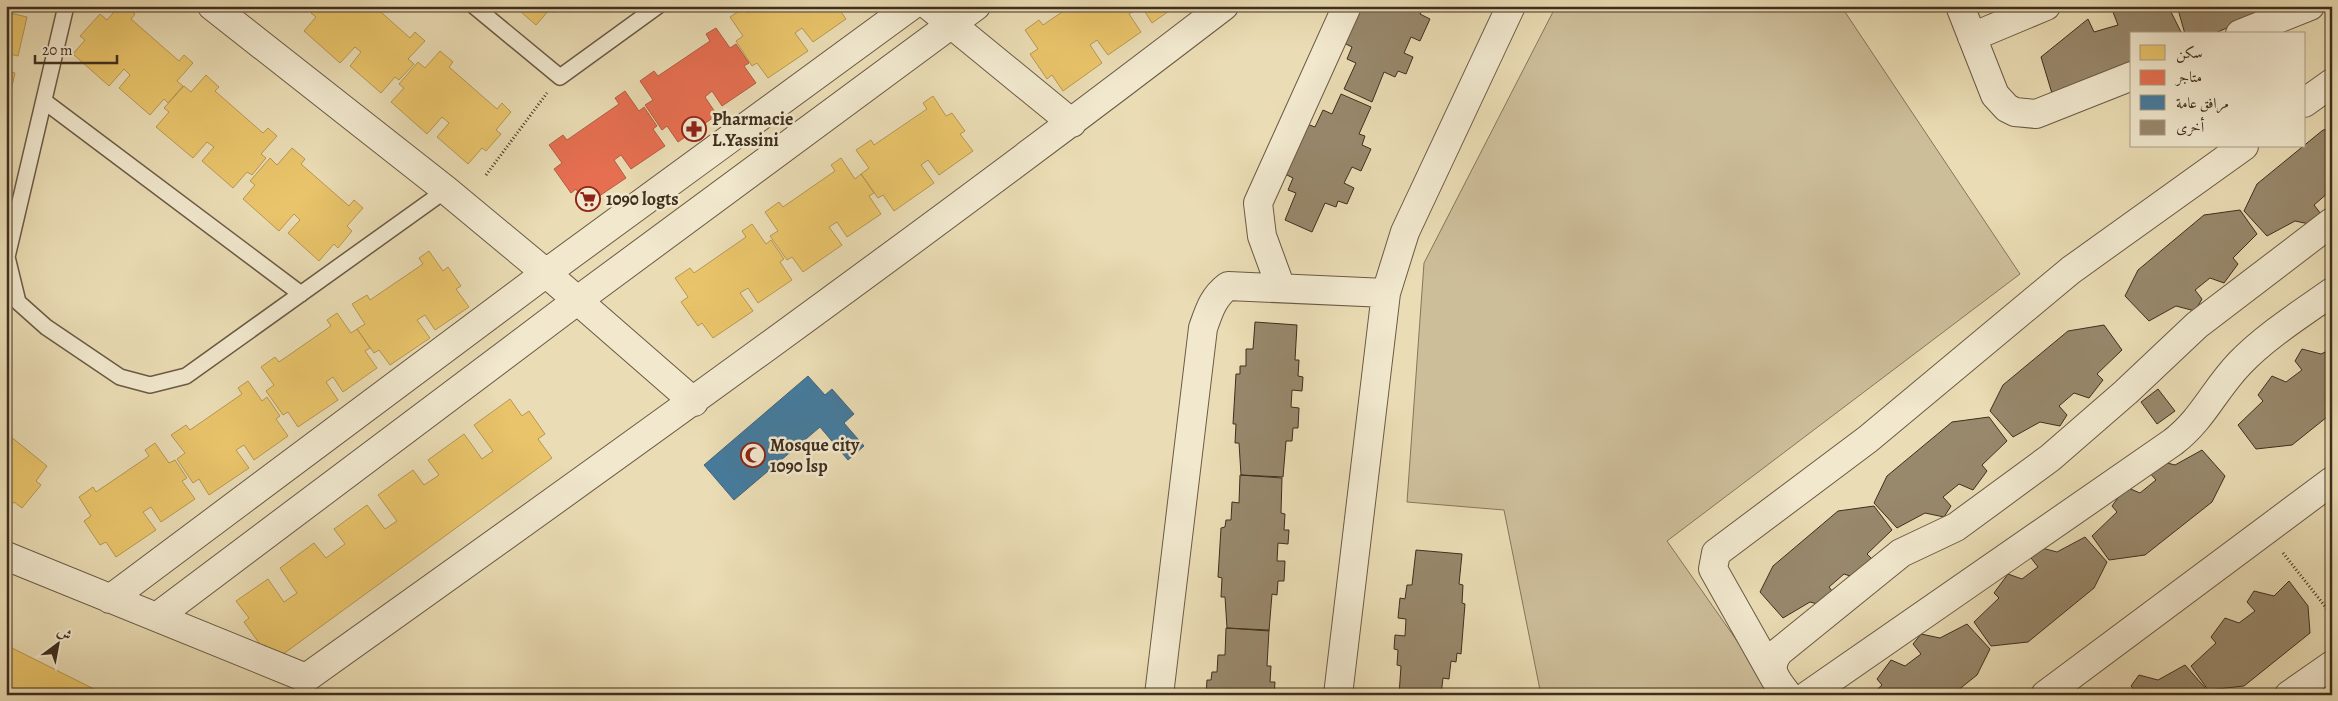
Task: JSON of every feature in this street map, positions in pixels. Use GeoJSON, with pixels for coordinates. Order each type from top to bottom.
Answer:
{"type":"FeatureCollection","features":[{"type":"Feature","properties":{"kind":"street"},"geometry":{"type":"LineString","coordinates":[[212,6],[446,190],[578,300],[694,402]]}},
{"type":"Feature","properties":{"kind":"street"},"geometry":{"type":"LineString","coordinates":[[110,599],[546,273],[911,6]]}},
{"type":"Feature","properties":{"kind":"street"},"geometry":{"type":"LineString","coordinates":[[929,6],[1072,123]]}},
{"type":"Feature","properties":{"kind":"street"},"geometry":{"type":"LineString","coordinates":[[158,616],[578,300],[976,6]]}},
{"type":"Feature","properties":{"kind":"street"},"geometry":{"type":"LineString","coordinates":[[6,556],[110,599],[158,616],[306,678],[694,402],[1072,123],[1224,6]]}},
{"type":"Feature","properties":{"kind":"street"},"geometry":{"type":"LineString","coordinates":[[1280,288],[1262,236],[1258,203],[1347,6]]}},
{"type":"Feature","properties":{"kind":"street"},"geometry":{"type":"LineString","coordinates":[[1338,695],[1386,293],[1405,232],[1511,6]]}},
{"type":"Feature","properties":{"kind":"street"},"geometry":{"type":"LineString","coordinates":[[1960,6],[1995,95],[2007,108],[2016,112],[2036,114],[2130,77]]}},
{"type":"Feature","properties":{"kind":"street"},"geometry":{"type":"LineString","coordinates":[[1972,37],[2046,6]]}},
{"type":"Feature","properties":{"kind":"street"},"geometry":{"type":"LineString","coordinates":[[2245,32],[2310,6]]}},
{"type":"Feature","properties":{"kind":"street"},"geometry":{"type":"LineString","coordinates":[[2306,102],[2332,83]]}},
{"type":"Feature","properties":{"kind":"street"},"geometry":{"type":"LineString","coordinates":[[1782,687],[1713,570],[1716,553],[1868,439],[2071,270],[2241,148]]}},
{"type":"Feature","properties":{"kind":"street"},"geometry":{"type":"LineString","coordinates":[[1782,687],[1772,664],[1780,651],[1901,553],[1956,527],[2050,458],[2126,392],[2197,325],[2332,222]]}},
{"type":"Feature","properties":{"kind":"street"},"geometry":{"type":"LineString","coordinates":[[1159,695],[1203,328],[1212,303],[1219,292],[1228,286],[1386,293]]}},
{"type":"Feature","properties":{"kind":"street"},"geometry":{"type":"LineString","coordinates":[[1808,695],[2173,442],[2202,414],[2223,382],[2241,362],[2332,292]]}},
{"type":"Feature","properties":{"kind":"street"},"geometry":{"type":"LineString","coordinates":[[2045,695],[2332,481]]}},
{"type":"Feature","properties":{"kind":"street"},"geometry":{"type":"LineString","coordinates":[[2289,695],[2332,665]]}},
{"type":"Feature","properties":{"kind":"lane"},"geometry":{"type":"LineString","coordinates":[[66,6],[7,257],[18,302],[46,327],[120,377],[150,385],[186,376],[446,190]]}},
{"type":"Feature","properties":{"kind":"lane"},"geometry":{"type":"LineString","coordinates":[[474,6],[560,76],[658,6]]}},
{"type":"Feature","properties":{"kind":"lane"},"geometry":{"type":"LineString","coordinates":[[44,101],[301,294]]}},
{"type":"Feature","properties":{"kind":"path"},"geometry":{"type":"LineString","coordinates":[[486,174],[560,76]]}},
{"type":"Feature","properties":{"kind":"path"},"geometry":{"type":"LineString","coordinates":[[2266,530],[2332,615]]}},
{"type":"Feature","properties":{"kind":"shaded area"},"geometry":{"type":"Polygon","coordinates":[[[1556,6],[1841,6],[2020,274],[1667,541],[1775,695],[1541,695],[1504,510],[1407,502],[1424,263],[1556,6]]]}},
{"type":"Feature","properties":{"kind":"building: سكن"},"geometry":{"type":"Polygon","coordinates":[[[119,6],[126,6],[135,14],[131,19],[179,61],[184,55],[193,63],[177,81],[183,86],[168,103],[164,99],[150,115],[119,88],[130,75],[124,69],[109,86],[73,54],[85,40],[80,36],[100,14],[107,20],[119,6]]]}},
{"type":"Feature","properties":{"kind":"building: سكن"},"geometry":{"type":"Polygon","coordinates":[[[317,6],[374,6],[410,38],[415,32],[425,41],[408,59],[414,64],[399,80],[395,77],[381,93],[350,66],[361,52],[355,47],[340,63],[304,31],[316,17],[311,13],[317,6]]]}},
{"type":"Feature","properties":{"kind":"building: سكن"},"geometry":{"type":"Polygon","coordinates":[[[514,6],[560,6],[554,13],[550,9],[536,25],[514,6]]]}},
{"type":"Feature","properties":{"kind":"building: سكن"},"geometry":{"type":"Polygon","coordinates":[[[758,6],[837,6],[846,19],[813,42],[802,28],[795,33],[808,51],[768,78],[757,63],[752,66],[736,41],[743,36],[730,17],[745,7],[748,13],[758,6]]]}},
{"type":"Feature","properties":{"kind":"building: سكن"},"geometry":{"type":"Polygon","coordinates":[[[1071,6],[1130,6],[1134,11],[1129,14],[1141,32],[1108,55],[1097,40],[1090,45],[1102,63],[1063,91],[1052,75],[1047,79],[1030,54],[1038,49],[1025,30],[1039,20],[1043,25],[1071,6]]]}},
{"type":"Feature","properties":{"kind":"building: سكن"},"geometry":{"type":"Polygon","coordinates":[[[1133,6],[1176,6],[1152,23],[1142,7],[1136,10],[1133,6]]]}},
{"type":"Feature","properties":{"kind":"building: سكن"},"geometry":{"type":"Polygon","coordinates":[[[6,12],[27,17],[18,56],[6,53],[6,12]]]}},
{"type":"Feature","properties":{"kind":"building: سكن"},"geometry":{"type":"Polygon","coordinates":[[[440,51],[453,62],[449,67],[497,109],[502,103],[511,112],[496,130],[501,134],[486,151],[482,148],[468,164],[437,137],[449,123],[442,117],[427,134],[391,102],[404,88],[399,84],[418,62],[425,68],[440,51]]]}},
{"type":"Feature","properties":{"kind":"building: سكن"},"geometry":{"type":"Polygon","coordinates":[[[6,71],[15,73],[6,112],[6,71]]]}},
{"type":"Feature","properties":{"kind":"building: سكن"},"geometry":{"type":"Polygon","coordinates":[[[206,75],[219,87],[215,91],[263,133],[268,128],[277,136],[261,154],[266,158],[252,175],[247,172],[233,188],[202,161],[214,147],[207,142],[193,158],[156,127],[169,112],[164,108],[184,86],[191,92],[206,75]]]}},
{"type":"Feature","properties":{"kind":"building: سكن"},"geometry":{"type":"Polygon","coordinates":[[[933,96],[946,116],[952,113],[965,131],[960,134],[973,151],[939,175],[928,160],[921,165],[934,183],[894,211],[883,195],[878,198],[861,174],[869,168],[856,150],[871,140],[874,145],[927,109],[923,103],[933,96]]]}},
{"type":"Feature","properties":{"kind":"building: سكن"},"geometry":{"type":"Polygon","coordinates":[[[292,148],[305,159],[301,164],[349,206],[354,200],[363,208],[347,226],[352,231],[338,248],[334,244],[319,261],[288,233],[300,220],[294,214],[279,231],[243,199],[255,185],[250,181],[270,158],[277,165],[292,148]]]}},
{"type":"Feature","properties":{"kind":"building: سكن"},"geometry":{"type":"Polygon","coordinates":[[[841,158],[855,179],[861,174],[874,193],[869,196],[881,214],[847,237],[837,222],[829,227],[842,245],[803,272],[792,257],[787,260],[770,236],[778,231],[765,212],[779,202],[783,207],[835,171],[831,165],[841,158]]]}},
{"type":"Feature","properties":{"kind":"building: سكن"},"geometry":{"type":"Polygon","coordinates":[[[752,224],[766,244],[771,240],[784,259],[780,262],[792,280],[758,303],[748,288],[740,293],[753,311],[713,338],[702,323],[698,326],[681,302],[688,297],[675,278],[690,268],[694,273],[746,237],[742,231],[752,224]]]}},
{"type":"Feature","properties":{"kind":"building: سكن"},"geometry":{"type":"Polygon","coordinates":[[[429,251],[443,271],[448,267],[461,286],[456,289],[469,307],[435,330],[425,315],[417,320],[430,338],[390,365],[379,350],[374,353],[357,329],[365,324],[352,304],[367,295],[370,300],[423,264],[419,258],[429,251]]]}},
{"type":"Feature","properties":{"kind":"building: سكن"},"geometry":{"type":"Polygon","coordinates":[[[337,313],[351,333],[357,329],[370,348],[365,351],[377,368],[343,392],[333,377],[326,382],[338,400],[298,427],[288,412],[283,415],[266,391],[274,385],[261,367],[275,357],[279,362],[331,326],[327,320],[337,313]]]}},
{"type":"Feature","properties":{"kind":"building: سكن"},"geometry":{"type":"Polygon","coordinates":[[[248,381],[262,401],[267,397],[280,416],[276,419],[288,436],[254,460],[244,445],[236,450],[249,468],[209,495],[199,479],[193,483],[177,459],[185,453],[171,435],[186,425],[190,430],[242,394],[238,388],[248,381]]]}},
{"type":"Feature","properties":{"kind":"building: سكن"},"geometry":{"type":"Polygon","coordinates":[[[510,399],[522,416],[529,411],[545,434],[538,439],[552,458],[275,660],[265,645],[262,647],[244,622],[249,618],[236,601],[268,579],[284,602],[297,593],[280,568],[314,543],[326,558],[345,544],[334,529],[367,505],[385,529],[397,521],[378,495],[413,470],[424,485],[439,475],[428,460],[464,434],[482,459],[493,451],[474,425],[510,399]]]}},
{"type":"Feature","properties":{"kind":"building: سكن"},"geometry":{"type":"Polygon","coordinates":[[[10,436],[47,466],[36,481],[41,485],[22,508],[14,502],[6,512],[6,440],[10,436]]]}},
{"type":"Feature","properties":{"kind":"building: سكن"},"geometry":{"type":"Polygon","coordinates":[[[155,443],[169,463],[175,460],[187,478],[182,481],[195,499],[161,522],[151,507],[143,512],[156,530],[116,557],[106,542],[100,545],[84,521],[91,516],[79,497],[93,487],[96,492],[149,456],[145,450],[155,443]]]}},
{"type":"Feature","properties":{"kind":"building: سكن"},"geometry":{"type":"Polygon","coordinates":[[[6,645],[104,694],[6,695],[6,645]]]}},
{"type":"Feature","properties":{"kind":"building: متاجر"},"geometry":{"type":"Polygon","coordinates":[[[716,28],[730,48],[736,44],[749,63],[744,66],[756,83],[722,106],[712,91],[705,97],[717,115],[678,142],[667,126],[662,130],[645,105],[653,100],[640,81],[654,71],[658,76],[710,41],[706,34],[716,28]]]}},
{"type":"Feature","properties":{"kind":"building: متاجر"},"geometry":{"type":"Polygon","coordinates":[[[625,91],[639,111],[644,107],[657,126],[653,129],[665,146],[631,169],[621,155],[614,160],[626,178],[586,205],[576,189],[571,193],[554,169],[562,163],[549,145],[563,135],[567,140],[619,104],[615,98],[625,91]]]}},
{"type":"Feature","properties":{"kind":"building: مرافق عامة"},"geometry":{"type":"Polygon","coordinates":[[[808,376],[825,395],[832,389],[854,414],[844,423],[864,446],[848,460],[820,427],[734,500],[704,465],[808,376]]]}},
{"type":"Feature","properties":{"kind":"building: أخرى"},"geometry":{"type":"Polygon","coordinates":[[[1360,6],[1424,6],[1420,14],[1430,19],[1420,41],[1411,37],[1404,53],[1413,57],[1406,74],[1398,71],[1395,77],[1384,72],[1372,102],[1344,89],[1356,63],[1347,59],[1352,47],[1344,43],[1360,6]]]}},
{"type":"Feature","properties":{"kind":"building: أخرى"},"geometry":{"type":"Polygon","coordinates":[[[2152,6],[2168,6],[2181,32],[2130,32],[2130,69],[2054,100],[2041,57],[2088,19],[2094,32],[2118,25],[2113,12],[2152,6]]]}},
{"type":"Feature","properties":{"kind":"building: أخرى"},"geometry":{"type":"Polygon","coordinates":[[[2177,6],[2278,6],[2218,32],[2184,32],[2177,6]]]}},
{"type":"Feature","properties":{"kind":"building: أخرى"},"geometry":{"type":"Polygon","coordinates":[[[1341,94],[1371,107],[1359,134],[1365,136],[1362,145],[1371,149],[1361,171],[1352,167],[1344,183],[1354,188],[1347,204],[1338,201],[1336,207],[1325,203],[1312,232],[1285,220],[1296,193],[1288,190],[1293,178],[1285,174],[1307,124],[1315,127],[1323,110],[1332,114],[1341,94]]]}},
{"type":"Feature","properties":{"kind":"building: أخرى"},"geometry":{"type":"Polygon","coordinates":[[[2332,129],[2332,193],[2329,192],[2314,205],[2321,214],[2314,225],[2295,221],[2267,236],[2244,211],[2257,184],[2301,148],[2306,148],[2306,144],[2323,130],[2332,129]]]}},
{"type":"Feature","properties":{"kind":"building: أخرى"},"geometry":{"type":"Polygon","coordinates":[[[2240,210],[2257,234],[2233,258],[2238,264],[2224,283],[2210,278],[2195,290],[2202,299],[2195,311],[2176,306],[2149,321],[2125,296],[2138,270],[2204,215],[2240,210]]]}},
{"type":"Feature","properties":{"kind":"building: أخرى"},"geometry":{"type":"Polygon","coordinates":[[[1255,322],[1297,325],[1295,360],[1299,360],[1298,376],[1303,377],[1302,391],[1292,390],[1291,407],[1299,408],[1298,428],[1293,428],[1292,441],[1286,441],[1283,477],[1241,475],[1239,443],[1235,443],[1236,424],[1233,424],[1236,374],[1240,374],[1240,366],[1246,366],[1246,349],[1253,349],[1255,322]]]}},
{"type":"Feature","properties":{"kind":"building: أخرى"},"geometry":{"type":"Polygon","coordinates":[[[2104,325],[2122,350],[2097,374],[2103,380],[2089,398],[2074,393],[2059,406],[2067,415],[2060,426],[2040,422],[2013,437],[1990,411],[2003,385],[2068,331],[2104,325]]]}},
{"type":"Feature","properties":{"kind":"building: أخرى"},"geometry":{"type":"Polygon","coordinates":[[[2302,349],[2321,354],[2332,349],[2332,413],[2292,445],[2256,449],[2238,425],[2263,401],[2258,395],[2272,376],[2286,382],[2302,370],[2295,361],[2302,349]]]}},
{"type":"Feature","properties":{"kind":"building: أخرى"},"geometry":{"type":"Polygon","coordinates":[[[2158,389],[2175,411],[2157,424],[2141,402],[2158,389]]]}},
{"type":"Feature","properties":{"kind":"building: أخرى"},"geometry":{"type":"Polygon","coordinates":[[[1989,417],[2007,441],[1982,465],[1987,471],[1973,490],[1959,484],[1943,497],[1951,506],[1944,517],[1925,513],[1897,528],[1874,503],[1887,476],[1952,422],[1989,417]]]}},
{"type":"Feature","properties":{"kind":"building: أخرى"},"geometry":{"type":"Polygon","coordinates":[[[2202,450],[2225,476],[2212,502],[2145,555],[2109,560],[2092,536],[2117,512],[2112,506],[2126,487],[2140,493],[2156,480],[2148,471],[2156,460],[2175,465],[2202,450]]]}},
{"type":"Feature","properties":{"kind":"building: أخرى"},"geometry":{"type":"Polygon","coordinates":[[[1240,475],[1282,478],[1281,513],[1285,514],[1284,530],[1289,530],[1288,544],[1278,543],[1277,561],[1285,561],[1284,581],[1278,581],[1277,595],[1272,594],[1269,631],[1227,628],[1225,597],[1221,597],[1222,578],[1218,577],[1221,528],[1225,527],[1226,520],[1231,520],[1232,502],[1239,503],[1240,475]]]}},
{"type":"Feature","properties":{"kind":"building: أخرى"},"geometry":{"type":"Polygon","coordinates":[[[1874,506],[1892,530],[1867,554],[1873,560],[1859,579],[1844,574],[1829,587],[1836,596],[1829,607],[1810,602],[1783,618],[1760,592],[1773,566],[1838,511],[1874,506]]]}},
{"type":"Feature","properties":{"kind":"building: أخرى"},"geometry":{"type":"Polygon","coordinates":[[[2085,537],[2107,562],[2094,588],[2028,642],[1991,646],[1974,622],[1999,598],[1994,593],[2008,574],[2022,579],[2038,567],[2031,558],[2038,547],[2057,552],[2085,537]]]}},
{"type":"Feature","properties":{"kind":"building: أخرى"},"geometry":{"type":"Polygon","coordinates":[[[1416,550],[1462,554],[1459,584],[1463,585],[1462,603],[1465,604],[1461,654],[1457,653],[1456,662],[1451,661],[1449,679],[1443,678],[1441,695],[1399,695],[1401,666],[1397,665],[1398,650],[1394,649],[1395,635],[1405,636],[1406,619],[1398,618],[1400,598],[1405,599],[1407,585],[1412,585],[1416,550]]]}},
{"type":"Feature","properties":{"kind":"building: أخرى"},"geometry":{"type":"Polygon","coordinates":[[[2289,581],[2308,606],[2310,633],[2244,686],[2208,690],[2191,666],[2216,643],[2211,637],[2225,618],[2239,623],[2255,611],[2247,602],[2254,591],[2274,596],[2289,581]]]}},
{"type":"Feature","properties":{"kind":"building: أخرى"},"geometry":{"type":"Polygon","coordinates":[[[1967,624],[1990,649],[1977,675],[1952,695],[1871,695],[1882,685],[1877,679],[1891,660],[1905,666],[1921,654],[1913,644],[1921,634],[1940,638],[1967,624]]]}},
{"type":"Feature","properties":{"kind":"building: أخرى"},"geometry":{"type":"Polygon","coordinates":[[[1226,628],[1269,630],[1267,666],[1271,666],[1270,682],[1275,682],[1274,695],[1206,695],[1207,680],[1211,680],[1212,672],[1217,672],[1218,655],[1225,655],[1226,628]]]}},
{"type":"Feature","properties":{"kind":"building: أخرى"},"geometry":{"type":"Polygon","coordinates":[[[2185,665],[2208,691],[2206,695],[2139,695],[2131,686],[2139,675],[2158,680],[2185,665]]]}},
{"type":"Feature","properties":{"kind":"place","name":"Pharmacie L.Yassini"},"geometry":{"type":"Point","coordinates":[694,129]}},
{"type":"Feature","properties":{"kind":"place","name":"1090 logts"},"geometry":{"type":"Point","coordinates":[588,199]}},
{"type":"Feature","properties":{"kind":"place","name":"Mosque city 1090 lsp"},"geometry":{"type":"Point","coordinates":[753,455]}}]}
